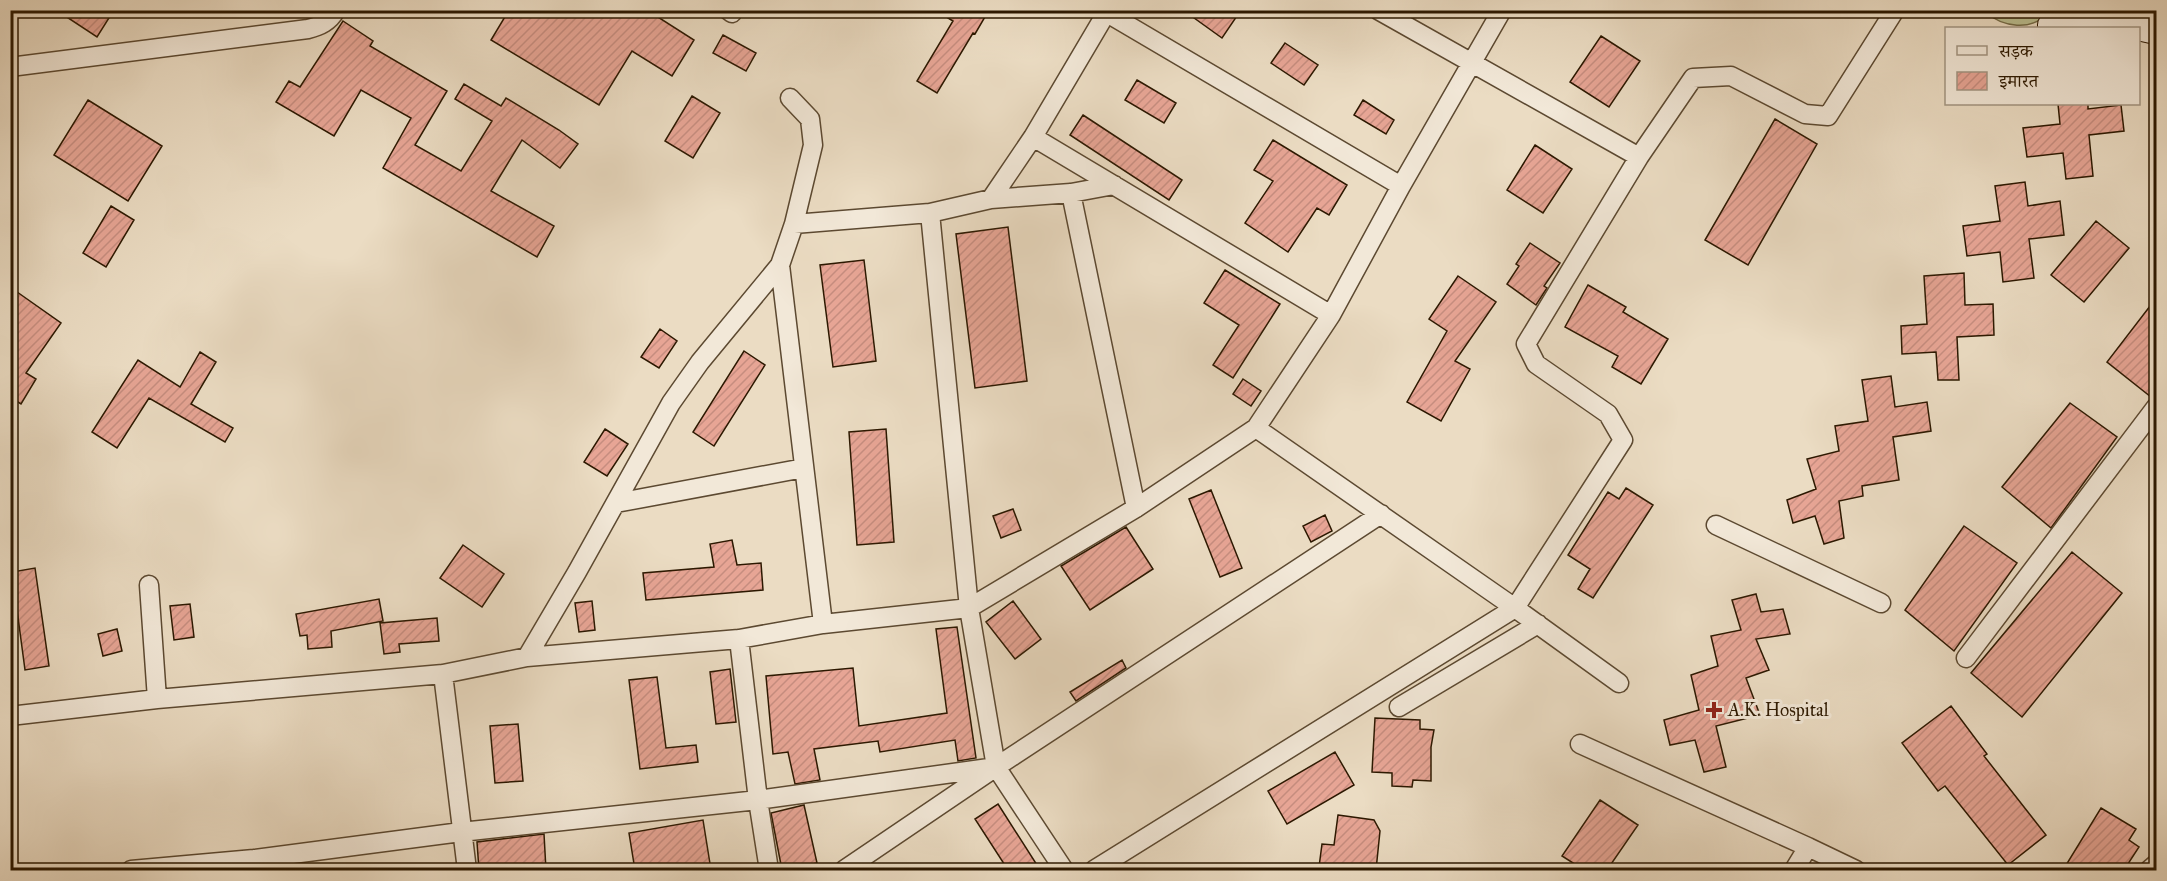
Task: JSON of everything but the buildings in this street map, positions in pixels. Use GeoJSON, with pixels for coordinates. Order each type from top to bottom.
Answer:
{"type":"FeatureCollection","features":[{"type":"Feature","properties":{"kind":"main road"},"geometry":{"type":"LineString","coordinates":[[2051,25],[2098,18],[2139,27]]}},
{"type":"Feature","properties":{"kind":"main road"},"geometry":{"type":"LineString","coordinates":[[2140,27],[2157,31]]}},
{"type":"Feature","properties":{"kind":"street"},"geometry":{"type":"LineString","coordinates":[[10,67],[308,29],[321,26],[331,18],[336,10]]}},
{"type":"Feature","properties":{"kind":"street"},"geometry":{"type":"LineString","coordinates":[[1378,10],[1470,64],[1639,157]]}},
{"type":"Feature","properties":{"kind":"street"},"geometry":{"type":"LineString","coordinates":[[10,716],[158,699],[443,674],[527,657],[739,639],[823,624],[969,608],[1136,508],[1256,428],[1331,315],[1401,186],[1502,10]]}},
{"type":"Feature","properties":{"kind":"street"},"geometry":{"type":"LineString","coordinates":[[1094,870],[1515,608],[1623,440],[1608,414],[1536,364],[1526,344],[1639,157],[1693,78],[1731,76],[1804,114],[1828,116],[1895,10]]}},
{"type":"Feature","properties":{"kind":"street"},"geometry":{"type":"LineString","coordinates":[[991,199],[1033,137],[1108,12],[1401,186]]}},
{"type":"Feature","properties":{"kind":"street"},"geometry":{"type":"LineString","coordinates":[[527,657],[677,394],[700,362],[780,265],[794,224],[813,145],[810,119],[790,98]]}},
{"type":"Feature","properties":{"kind":"street"},"geometry":{"type":"LineString","coordinates":[[1033,137],[1331,315]]}},
{"type":"Feature","properties":{"kind":"street"},"geometry":{"type":"LineString","coordinates":[[794,224],[930,213],[991,199],[1071,193],[1114,185]]}},
{"type":"Feature","properties":{"kind":"street"},"geometry":{"type":"LineString","coordinates":[[1071,193],[1136,508]]}},
{"type":"Feature","properties":{"kind":"street"},"geometry":{"type":"LineString","coordinates":[[930,213],[969,608],[996,767],[1064,870]]}},
{"type":"Feature","properties":{"kind":"street"},"geometry":{"type":"LineString","coordinates":[[780,265],[823,624]]}},
{"type":"Feature","properties":{"kind":"street"},"geometry":{"type":"LineString","coordinates":[[1966,658],[2154,415]]}},
{"type":"Feature","properties":{"kind":"street"},"geometry":{"type":"LineString","coordinates":[[1256,428],[1619,683]]}},
{"type":"Feature","properties":{"kind":"street"},"geometry":{"type":"LineString","coordinates":[[616,503],[804,468]]}},
{"type":"Feature","properties":{"kind":"street"},"geometry":{"type":"LineString","coordinates":[[844,870],[996,767],[1381,514]]}},
{"type":"Feature","properties":{"kind":"street"},"geometry":{"type":"LineString","coordinates":[[1716,525],[1881,603]]}},
{"type":"Feature","properties":{"kind":"street"},"geometry":{"type":"LineString","coordinates":[[149,585],[158,699]]}},
{"type":"Feature","properties":{"kind":"street"},"geometry":{"type":"LineString","coordinates":[[1399,707],[1538,624]]}},
{"type":"Feature","properties":{"kind":"street"},"geometry":{"type":"LineString","coordinates":[[739,639],[758,800],[769,870]]}},
{"type":"Feature","properties":{"kind":"street"},"geometry":{"type":"LineString","coordinates":[[443,674],[467,870]]}},
{"type":"Feature","properties":{"kind":"street"},"geometry":{"type":"LineString","coordinates":[[1580,744],[1856,870]]}},
{"type":"Feature","properties":{"kind":"street"},"geometry":{"type":"LineString","coordinates":[[131,870],[255,865],[461,832],[758,800],[996,767]]}},
{"type":"Feature","properties":{"kind":"street"},"geometry":{"type":"LineString","coordinates":[[1794,870],[1808,847]]}},
{"type":"Feature","properties":{"kind":"street"},"geometry":{"type":"LineString","coordinates":[[2149,870],[2157,864]]}},
{"type":"Feature","properties":{"kind":"green space"},"geometry":{"type":"Polygon","coordinates":[[[1983,11],[2050,11],[2034,23],[2017,25],[1999,21],[1983,11]]]}},
{"type":"Feature","properties":{"kind":"place","name":"A.K. Hospital"},"geometry":{"type":"Point","coordinates":[1714,710]}}]}
